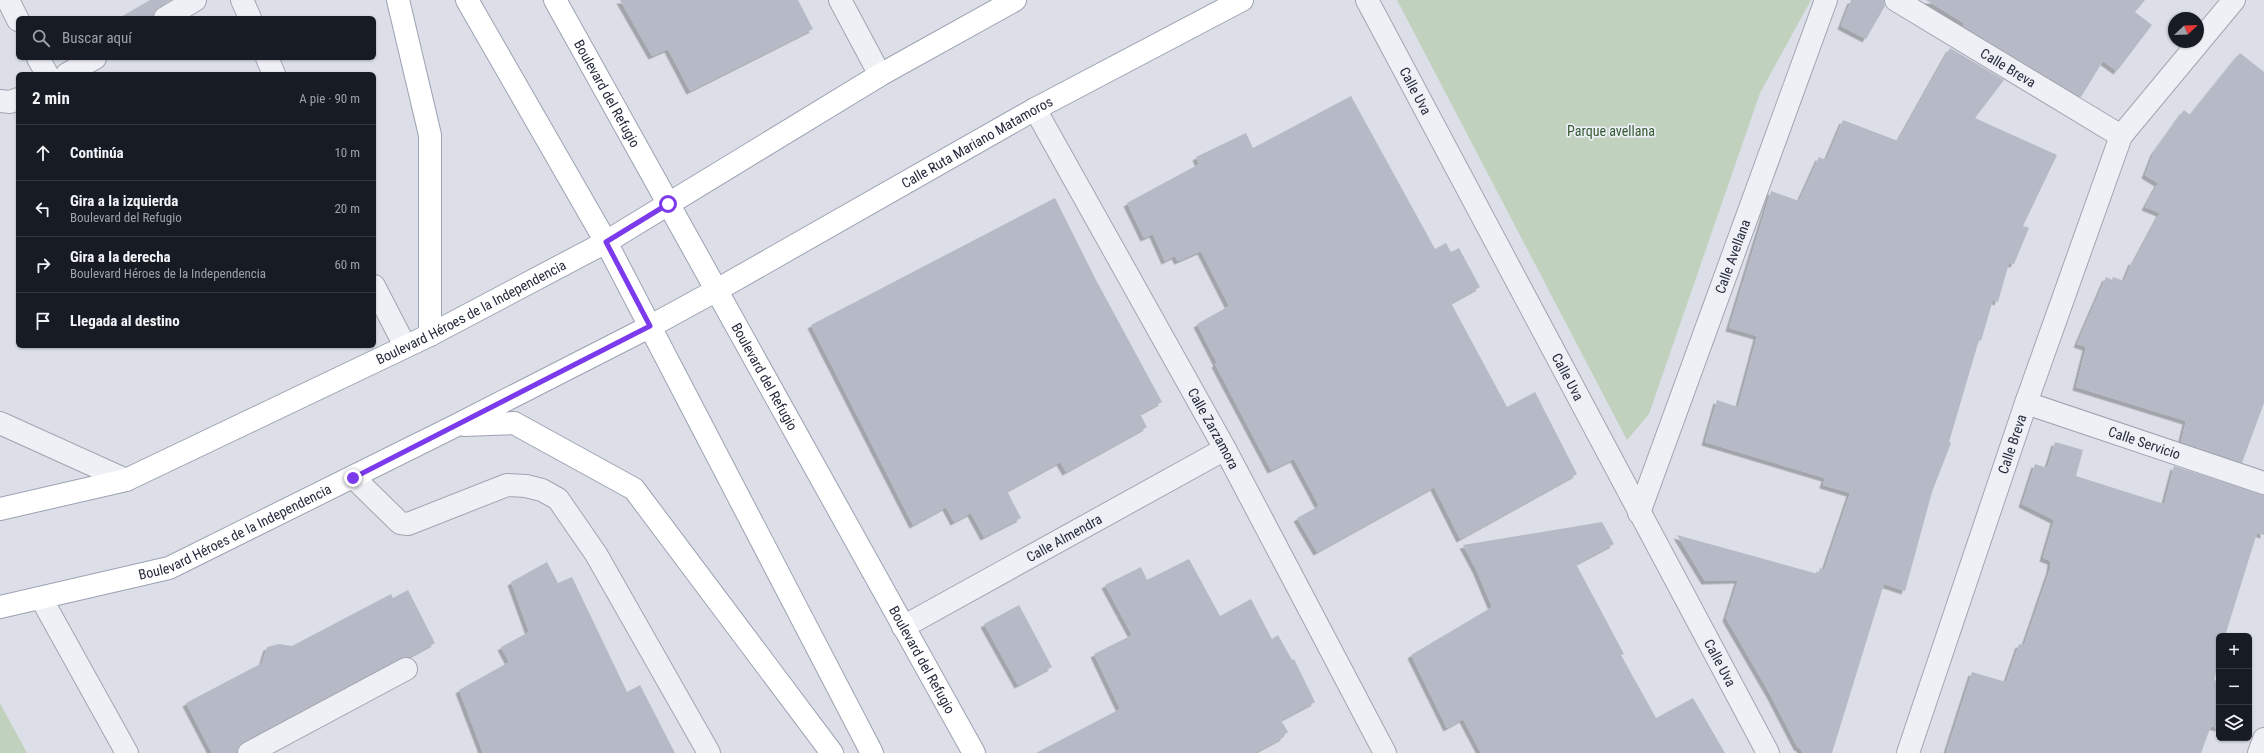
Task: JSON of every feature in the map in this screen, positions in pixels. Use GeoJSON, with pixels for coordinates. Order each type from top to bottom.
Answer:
{"type":"FeatureCollection","features":[{"type":"Feature","properties":{"kind":"main road"},"geometry":{"type":"LineString","coordinates":[[398,0],[430,135],[430,335]]}},
{"type":"Feature","properties":{"kind":"main road"},"geometry":{"type":"LineString","coordinates":[[467,0],[606,242],[872,753]]}},
{"type":"Feature","properties":{"kind":"main road","name":"Boulevard del Refugio"},"geometry":{"type":"LineString","coordinates":[[555,0],[715,291],[974,753]]}},
{"type":"Feature","properties":{"kind":"main road"},"geometry":{"type":"LineString","coordinates":[[668,204],[880,75],[1015,0]]}},
{"type":"Feature","properties":{"kind":"main road","name":"Calle Ruta Mariano Matamoros"},"geometry":{"type":"LineString","coordinates":[[650,326],[715,291],[1035,108],[1242,0]]}},
{"type":"Feature","properties":{"kind":"main road","name":"Boulevard Héroes de la Independencia"},"geometry":{"type":"LineString","coordinates":[[0,509],[126,480],[430,335],[606,242],[668,204]]}},
{"type":"Feature","properties":{"kind":"main road","name":"Boulevard Héroes de la Independencia"},"geometry":{"type":"LineString","coordinates":[[0,607],[169,568],[353,478],[650,326]]}},
{"type":"Feature","properties":{"kind":"main road"},"geometry":{"type":"LineString","coordinates":[[457,425],[514,423],[634,489],[832,753]]}},
{"type":"Feature","properties":{"kind":"street"},"geometry":{"type":"LineString","coordinates":[[8,0],[16,16]]}},
{"type":"Feature","properties":{"kind":"street"},"geometry":{"type":"LineString","coordinates":[[168,10],[195,0]]}},
{"type":"Feature","properties":{"kind":"street"},"geometry":{"type":"LineString","coordinates":[[242,0],[249,16]]}},
{"type":"Feature","properties":{"kind":"street"},"geometry":{"type":"LineString","coordinates":[[840,0],[880,75]]}},
{"type":"Feature","properties":{"kind":"street","name":"Calle Uva"},"geometry":{"type":"LineString","coordinates":[[1367,0],[1768,753]]}},
{"type":"Feature","properties":{"kind":"street","name":"Calle Avellana"},"geometry":{"type":"LineString","coordinates":[[1639,513],[1826,0]]}},
{"type":"Feature","properties":{"kind":"street","name":"Calle Breva"},"geometry":{"type":"LineString","coordinates":[[1896,0],[2121,136]]}},
{"type":"Feature","properties":{"kind":"street","name":"Calle Breva"},"geometry":{"type":"LineString","coordinates":[[1908,753],[2026,403],[2121,136],[2234,0]]}},
{"type":"Feature","properties":{"kind":"street"},"geometry":{"type":"LineString","coordinates":[[39,60],[46,72]]}},
{"type":"Feature","properties":{"kind":"street"},"geometry":{"type":"LineString","coordinates":[[268,60],[273,72]]}},
{"type":"Feature","properties":{"kind":"street"},"geometry":{"type":"LineString","coordinates":[[73,72],[92,65]]}},
{"type":"Feature","properties":{"kind":"street"},"geometry":{"type":"LineString","coordinates":[[0,101],[10,102],[16,100]]}},
{"type":"Feature","properties":{"kind":"street","name":"Calle Zarzamora"},"geometry":{"type":"LineString","coordinates":[[1035,108],[1225,449],[1385,753]]}},
{"type":"Feature","properties":{"kind":"street"},"geometry":{"type":"LineString","coordinates":[[376,290],[405,346]]}},
{"type":"Feature","properties":{"kind":"street","name":"Calle Servicio"},"geometry":{"type":"LineString","coordinates":[[2026,403],[2264,483]]}},
{"type":"Feature","properties":{"kind":"street"},"geometry":{"type":"LineString","coordinates":[[0,423],[126,480]]}},
{"type":"Feature","properties":{"kind":"street","name":"Calle Almendra"},"geometry":{"type":"LineString","coordinates":[[903,627],[1225,449]]}},
{"type":"Feature","properties":{"kind":"street"},"geometry":{"type":"LineString","coordinates":[[353,478],[400,524],[422,520],[507,485],[526,486],[542,490],[558,499],[596,554],[709,753]]}},
{"type":"Feature","properties":{"kind":"street"},"geometry":{"type":"LineString","coordinates":[[41,598],[127,753]]}},
{"type":"Feature","properties":{"kind":"street"},"geometry":{"type":"LineString","coordinates":[[249,753],[406,669]]}},
{"type":"Feature","properties":{"kind":"street"},"geometry":{"type":"LineString","coordinates":[[2259,753],[2264,739]]}},
{"type":"Feature","properties":{"kind":"green space","name":"Parque avellana"},"geometry":{"type":"Polygon","coordinates":[[[1397,0],[1811,0],[1760,93],[1649,414],[1627,440],[1397,0]]]}},
{"type":"Feature","properties":{"kind":"green space"},"geometry":{"type":"Polygon","coordinates":[[[0,703],[27,753],[0,753],[0,703]]]}},
{"type":"Feature","properties":{"kind":"building"},"geometry":{"type":"Polygon","coordinates":[[[150,0],[171,0],[158,8],[154,16],[122,16],[150,0]]]}},
{"type":"Feature","properties":{"kind":"building"},"geometry":{"type":"Polygon","coordinates":[[[620,0],[798,0],[813,29],[690,91],[668,49],[652,56],[620,0]]]}},
{"type":"Feature","properties":{"kind":"building"},"geometry":{"type":"Polygon","coordinates":[[[1851,0],[1884,0],[1885,6],[1866,39],[1841,26],[1851,0]]]}},
{"type":"Feature","properties":{"kind":"building"},"geometry":{"type":"Polygon","coordinates":[[[1926,0],[2145,0],[2135,12],[2152,25],[2117,71],[2103,61],[2081,97],[1963,26],[1964,23],[1926,0]]]}},
{"type":"Feature","properties":{"kind":"building"},"geometry":{"type":"Polygon","coordinates":[[[1950,48],[2004,80],[1975,118],[2057,155],[2023,226],[2029,228],[2014,264],[2009,263],[1998,302],[1993,300],[1981,341],[1979,340],[1949,442],[1951,443],[1932,492],[1905,591],[1884,584],[1832,753],[1803,753],[1799,747],[1798,748],[1770,694],[1726,618],[1738,580],[1705,581],[1677,535],[1818,574],[1820,568],[1824,570],[1850,493],[1823,485],[1825,478],[1705,442],[1717,400],[1738,407],[1757,336],[1729,328],[1771,191],[1799,201],[1819,157],[1826,160],[1843,120],[1898,141],[1950,48]]]}},
{"type":"Feature","properties":{"kind":"building"},"geometry":{"type":"Polygon","coordinates":[[[2240,53],[2264,72],[2264,403],[2242,463],[2181,442],[2186,421],[2076,387],[2086,347],[2077,344],[2106,277],[2112,280],[2113,277],[2124,281],[2132,261],[2134,262],[2160,213],[2145,207],[2158,183],[2145,175],[2154,152],[2184,110],[2190,115],[2240,53]]]}},
{"type":"Feature","properties":{"kind":"building"},"geometry":{"type":"Polygon","coordinates":[[[1351,96],[1435,249],[1446,243],[1451,252],[1459,248],[1480,287],[1451,303],[1507,407],[1535,392],[1577,474],[1460,539],[1434,487],[1317,552],[1297,518],[1319,506],[1294,459],[1271,470],[1215,364],[1217,363],[1197,324],[1229,306],[1201,251],[1178,261],[1175,256],[1165,261],[1153,234],[1144,238],[1127,203],[1199,164],[1196,157],[1246,133],[1253,148],[1351,96]]]}},
{"type":"Feature","properties":{"kind":"building"},"geometry":{"type":"Polygon","coordinates":[[[1055,198],[1096,280],[1162,402],[1140,414],[1147,427],[1066,472],[1060,462],[1007,491],[1021,518],[984,537],[971,513],[954,522],[946,507],[913,525],[811,325],[1055,198]]]}},
{"type":"Feature","properties":{"kind":"building"},"geometry":{"type":"Polygon","coordinates":[[[2055,442],[2083,450],[2076,476],[2164,504],[2174,466],[2264,495],[2264,535],[2257,533],[2226,633],[2216,633],[2216,672],[2214,680],[2216,681],[2216,727],[2211,726],[2201,753],[1946,753],[1972,672],[2006,682],[2019,644],[2024,645],[2050,569],[2051,561],[2043,558],[2054,520],[2022,504],[2035,464],[2047,468],[2055,442]]]}},
{"type":"Feature","properties":{"kind":"building"},"geometry":{"type":"Polygon","coordinates":[[[1602,522],[1614,544],[1576,564],[1624,654],[1621,655],[1656,718],[1693,698],[1725,753],[1481,753],[1463,719],[1447,728],[1411,655],[1492,607],[1476,569],[1463,545],[1602,522]]]}},
{"type":"Feature","properties":{"kind":"building"},"geometry":{"type":"Polygon","coordinates":[[[1189,559],[1220,616],[1251,599],[1272,639],[1278,635],[1292,660],[1294,659],[1315,702],[1281,720],[1288,732],[1284,735],[1284,737],[1254,753],[1036,753],[1120,709],[1094,654],[1132,635],[1105,585],[1141,567],[1147,580],[1189,559]]]}},
{"type":"Feature","properties":{"kind":"building"},"geometry":{"type":"Polygon","coordinates":[[[547,562],[558,583],[572,577],[627,692],[640,685],[675,753],[483,753],[459,690],[509,662],[501,647],[529,632],[511,582],[547,562]]]}},
{"type":"Feature","properties":{"kind":"building"},"geometry":{"type":"Polygon","coordinates":[[[408,590],[435,643],[409,657],[400,658],[243,742],[238,747],[237,753],[212,753],[186,703],[262,663],[267,647],[279,644],[292,646],[391,594],[393,598],[408,590]]]}},
{"type":"Feature","properties":{"kind":"building"},"geometry":{"type":"Polygon","coordinates":[[[1019,605],[1052,667],[1018,685],[984,624],[1019,605]]]}},
{"type":"Feature","properties":{"kind":"route"},"geometry":{"type":"LineString","coordinates":[[353,478],[650,326],[606,242],[668,204]]}}]}
